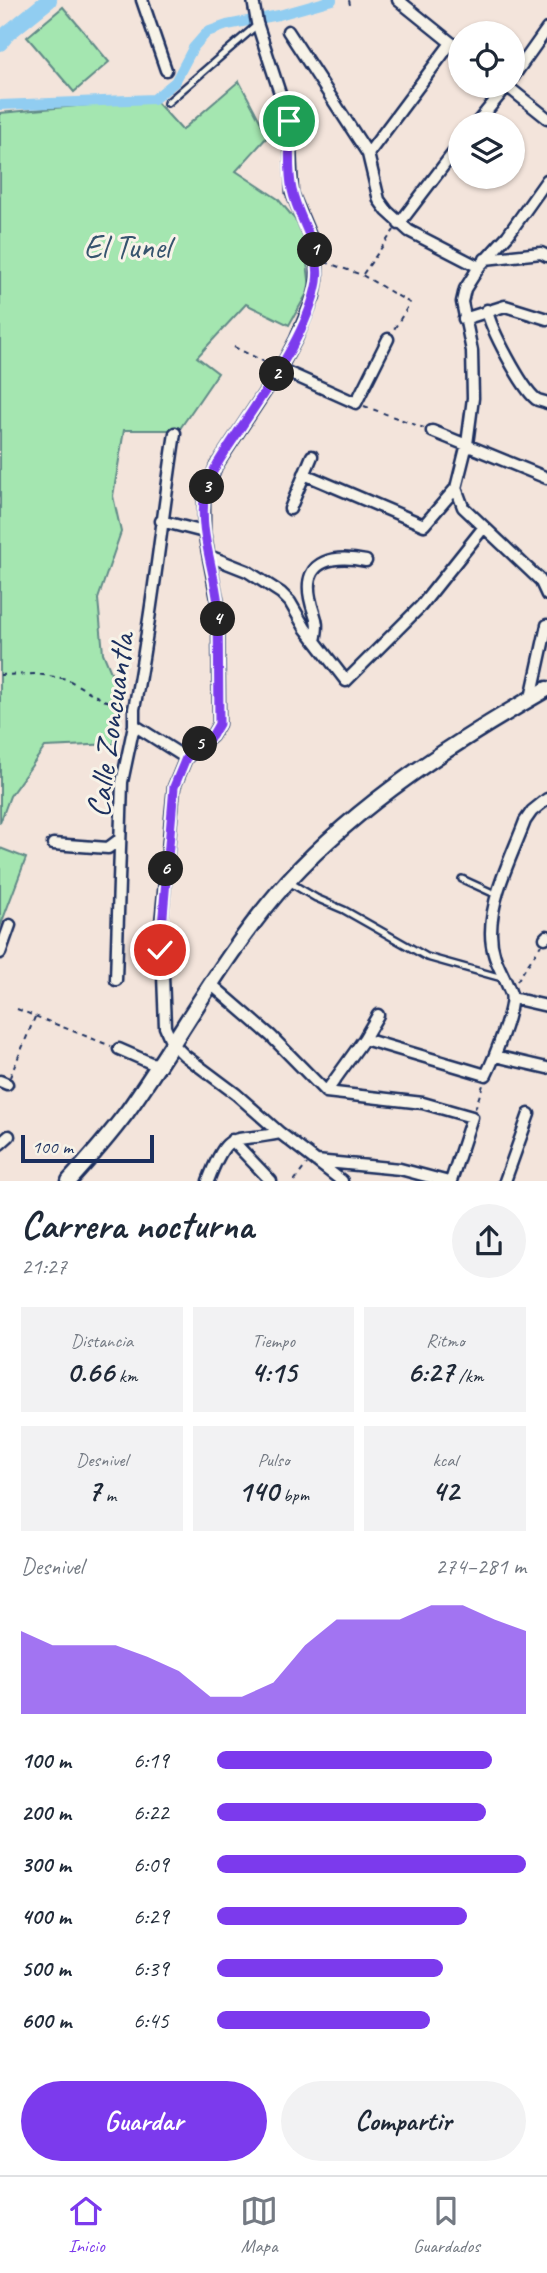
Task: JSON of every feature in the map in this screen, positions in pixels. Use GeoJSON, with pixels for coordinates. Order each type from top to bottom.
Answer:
{"type":"FeatureCollection","features":[{"type":"Feature","properties":{"kind":"main road"},"geometry":{"type":"LineString","coordinates":[[69,1181],[105,1141],[249,930],[288,881],[332,838],[414,772],[547,689]]}},
{"type":"Feature","properties":{"kind":"street"},"geometry":{"type":"LineString","coordinates":[[142,0],[166,70]]}},
{"type":"Feature","properties":{"kind":"street"},"geometry":{"type":"LineString","coordinates":[[253,0],[256,21],[289,121],[292,192],[313,243],[317,279],[314,296],[280,369],[208,481],[204,496],[204,532],[218,604],[219,724],[212,736],[186,758],[174,787],[161,923],[162,1016],[172,1043],[184,1055],[342,1181]]}},
{"type":"Feature","properties":{"kind":"street"},"geometry":{"type":"LineString","coordinates":[[398,0],[448,41]]}},
{"type":"Feature","properties":{"kind":"street"},"geometry":{"type":"LineString","coordinates":[[525,60],[547,29]]}},
{"type":"Feature","properties":{"kind":"street"},"geometry":{"type":"LineString","coordinates":[[288,31],[368,154],[379,200],[399,224],[482,263],[541,253],[547,256]]}},
{"type":"Feature","properties":{"kind":"street"},"geometry":{"type":"LineString","coordinates":[[368,154],[448,47]]}},
{"type":"Feature","properties":{"kind":"street"},"geometry":{"type":"LineString","coordinates":[[486,112],[497,98]]}},
{"type":"Feature","properties":{"kind":"street"},"geometry":{"type":"LineString","coordinates":[[522,98],[547,118]]}},
{"type":"Feature","properties":{"kind":"street"},"geometry":{"type":"LineString","coordinates":[[399,224],[448,160]]}},
{"type":"Feature","properties":{"kind":"street"},"geometry":{"type":"LineString","coordinates":[[304,474],[424,525],[456,488],[467,444],[474,374],[462,302],[465,289],[547,180]]}},
{"type":"Feature","properties":{"kind":"street"},"geometry":{"type":"LineString","coordinates":[[464,319],[505,306],[547,319]]}},
{"type":"Feature","properties":{"kind":"street"},"geometry":{"type":"LineString","coordinates":[[487,310],[489,323],[509,360],[536,398],[547,402]]}},
{"type":"Feature","properties":{"kind":"street"},"geometry":{"type":"LineString","coordinates":[[280,369],[356,403],[388,339]]}},
{"type":"Feature","properties":{"kind":"street"},"geometry":{"type":"LineString","coordinates":[[432,431],[547,478]]}},
{"type":"Feature","properties":{"kind":"street","name":"Calle Zoncuantla"},"geometry":{"type":"LineString","coordinates":[[116,980],[122,782],[152,609],[161,521],[175,433]]}},
{"type":"Feature","properties":{"kind":"street"},"geometry":{"type":"LineString","coordinates":[[290,509],[312,456]]}},
{"type":"Feature","properties":{"kind":"street"},"geometry":{"type":"LineString","coordinates":[[456,488],[463,507],[540,580],[546,591]]}},
{"type":"Feature","properties":{"kind":"street"},"geometry":{"type":"LineString","coordinates":[[161,521],[204,532]]}},
{"type":"Feature","properties":{"kind":"street"},"geometry":{"type":"LineString","coordinates":[[209,556],[247,571],[270,584],[290,602],[315,641],[346,681],[421,606],[484,527]]}},
{"type":"Feature","properties":{"kind":"street"},"geometry":{"type":"LineString","coordinates":[[315,641],[318,625],[310,598],[309,583],[313,572],[322,563],[333,558],[366,561]]}},
{"type":"Feature","properties":{"kind":"street"},"geometry":{"type":"LineString","coordinates":[[531,698],[547,625]]}},
{"type":"Feature","properties":{"kind":"street"},"geometry":{"type":"LineString","coordinates":[[134,725],[186,758]]}},
{"type":"Feature","properties":{"kind":"street"},"geometry":{"type":"LineString","coordinates":[[364,1039],[486,1075],[495,1056],[511,995],[492,952],[491,934],[497,895],[525,821],[532,811],[547,799]]}},
{"type":"Feature","properties":{"kind":"street"},"geometry":{"type":"LineString","coordinates":[[54,845],[108,848],[120,839]]}},
{"type":"Feature","properties":{"kind":"street"},"geometry":{"type":"LineString","coordinates":[[0,953],[10,925]]}},
{"type":"Feature","properties":{"kind":"street"},"geometry":{"type":"LineString","coordinates":[[211,984],[271,1036],[326,1092],[423,1103],[472,1117],[451,1181]]}},
{"type":"Feature","properties":{"kind":"street"},"geometry":{"type":"LineString","coordinates":[[511,995],[547,1006]]}},
{"type":"Feature","properties":{"kind":"street"},"geometry":{"type":"LineString","coordinates":[[326,1092],[378,1015]]}},
{"type":"Feature","properties":{"kind":"street"},"geometry":{"type":"LineString","coordinates":[[119,1049],[127,1055],[159,1064]]}},
{"type":"Feature","properties":{"kind":"street"},"geometry":{"type":"LineString","coordinates":[[495,1056],[547,1068]]}},
{"type":"Feature","properties":{"kind":"street"},"geometry":{"type":"LineString","coordinates":[[505,1181],[529,1115]]}},
{"type":"Feature","properties":{"kind":"street"},"geometry":{"type":"LineString","coordinates":[[208,1181],[223,1147],[232,1140],[280,1133]]}},
{"type":"Feature","properties":{"kind":"street"},"geometry":{"type":"LineString","coordinates":[[0,1144],[9,1136]]}},
{"type":"Feature","properties":{"kind":"street"},"geometry":{"type":"LineString","coordinates":[[232,1140],[271,1181]]}},
{"type":"Feature","properties":{"kind":"street"},"geometry":{"type":"LineString","coordinates":[[314,1159],[390,1167],[445,1181]]}},
{"type":"Feature","properties":{"kind":"lane"},"geometry":{"type":"LineString","coordinates":[[167,103],[256,21]]}},
{"type":"Feature","properties":{"kind":"lane"},"geometry":{"type":"LineString","coordinates":[[462,879],[497,895]]}},
{"type":"Feature","properties":{"kind":"lane"},"geometry":{"type":"LineString","coordinates":[[288,881],[427,957],[502,978]]}},
{"type":"Feature","properties":{"kind":"path"},"geometry":{"type":"LineString","coordinates":[[349,0],[350,5]]}},
{"type":"Feature","properties":{"kind":"path"},"geometry":{"type":"LineString","coordinates":[[362,275],[399,224]]}},
{"type":"Feature","properties":{"kind":"path"},"geometry":{"type":"LineString","coordinates":[[317,260],[362,275],[410,303],[388,339]]}},
{"type":"Feature","properties":{"kind":"path"},"geometry":{"type":"LineString","coordinates":[[234,347],[280,369]]}},
{"type":"Feature","properties":{"kind":"path"},"geometry":{"type":"LineString","coordinates":[[356,403],[432,431]]}},
{"type":"Feature","properties":{"kind":"path"},"geometry":{"type":"LineString","coordinates":[[0,675],[37,674],[67,679],[103,700],[134,709]]}},
{"type":"Feature","properties":{"kind":"path"},"geometry":{"type":"LineString","coordinates":[[511,995],[546,937]]}},
{"type":"Feature","properties":{"kind":"path"},"geometry":{"type":"LineString","coordinates":[[18,1009],[119,1049]]}},
{"type":"Feature","properties":{"kind":"path"},"geometry":{"type":"LineString","coordinates":[[3,1082],[36,1016]]}},
{"type":"Feature","properties":{"kind":"path"},"geometry":{"type":"LineString","coordinates":[[472,1117],[486,1075]]}},
{"type":"Feature","properties":{"kind":"path"},"geometry":{"type":"LineString","coordinates":[[294,1181],[314,1159]]}},
{"type":"Feature","properties":{"kind":"green space"},"geometry":{"type":"Polygon","coordinates":[[[63,7],[109,62],[74,92],[27,37],[63,7]]]}},
{"type":"Feature","properties":{"kind":"green space","name":"El Tunel"},"geometry":{"type":"Polygon","coordinates":[[[239,81],[268,136],[236,171],[278,199],[303,229],[310,288],[289,325],[246,304],[197,357],[218,373],[179,430],[124,430],[113,496],[121,532],[98,599],[103,653],[122,699],[114,744],[45,747],[10,796],[0,823],[0,113],[154,99],[182,130],[239,81]]]}},
{"type":"Feature","properties":{"kind":"green space"},"geometry":{"type":"Polygon","coordinates":[[[0,848],[26,858],[0,927],[0,848]]]}},
{"type":"Feature","properties":{"kind":"waterway"},"geometry":{"type":"LineString","coordinates":[[0,43],[8,33],[49,0]]}},
{"type":"Feature","properties":{"kind":"waterway"},"geometry":{"type":"LineString","coordinates":[[0,105],[154,99],[175,82],[193,48],[207,32],[332,0]]}},
{"type":"Feature","properties":{"kind":"route"},"geometry":{"type":"LineString","coordinates":[[160,950],[174,787],[186,758],[212,736],[219,724],[218,604],[204,532],[204,496],[216,466],[280,369],[296,339],[314,296],[317,279],[313,243],[292,192],[289,121]]}}]}
